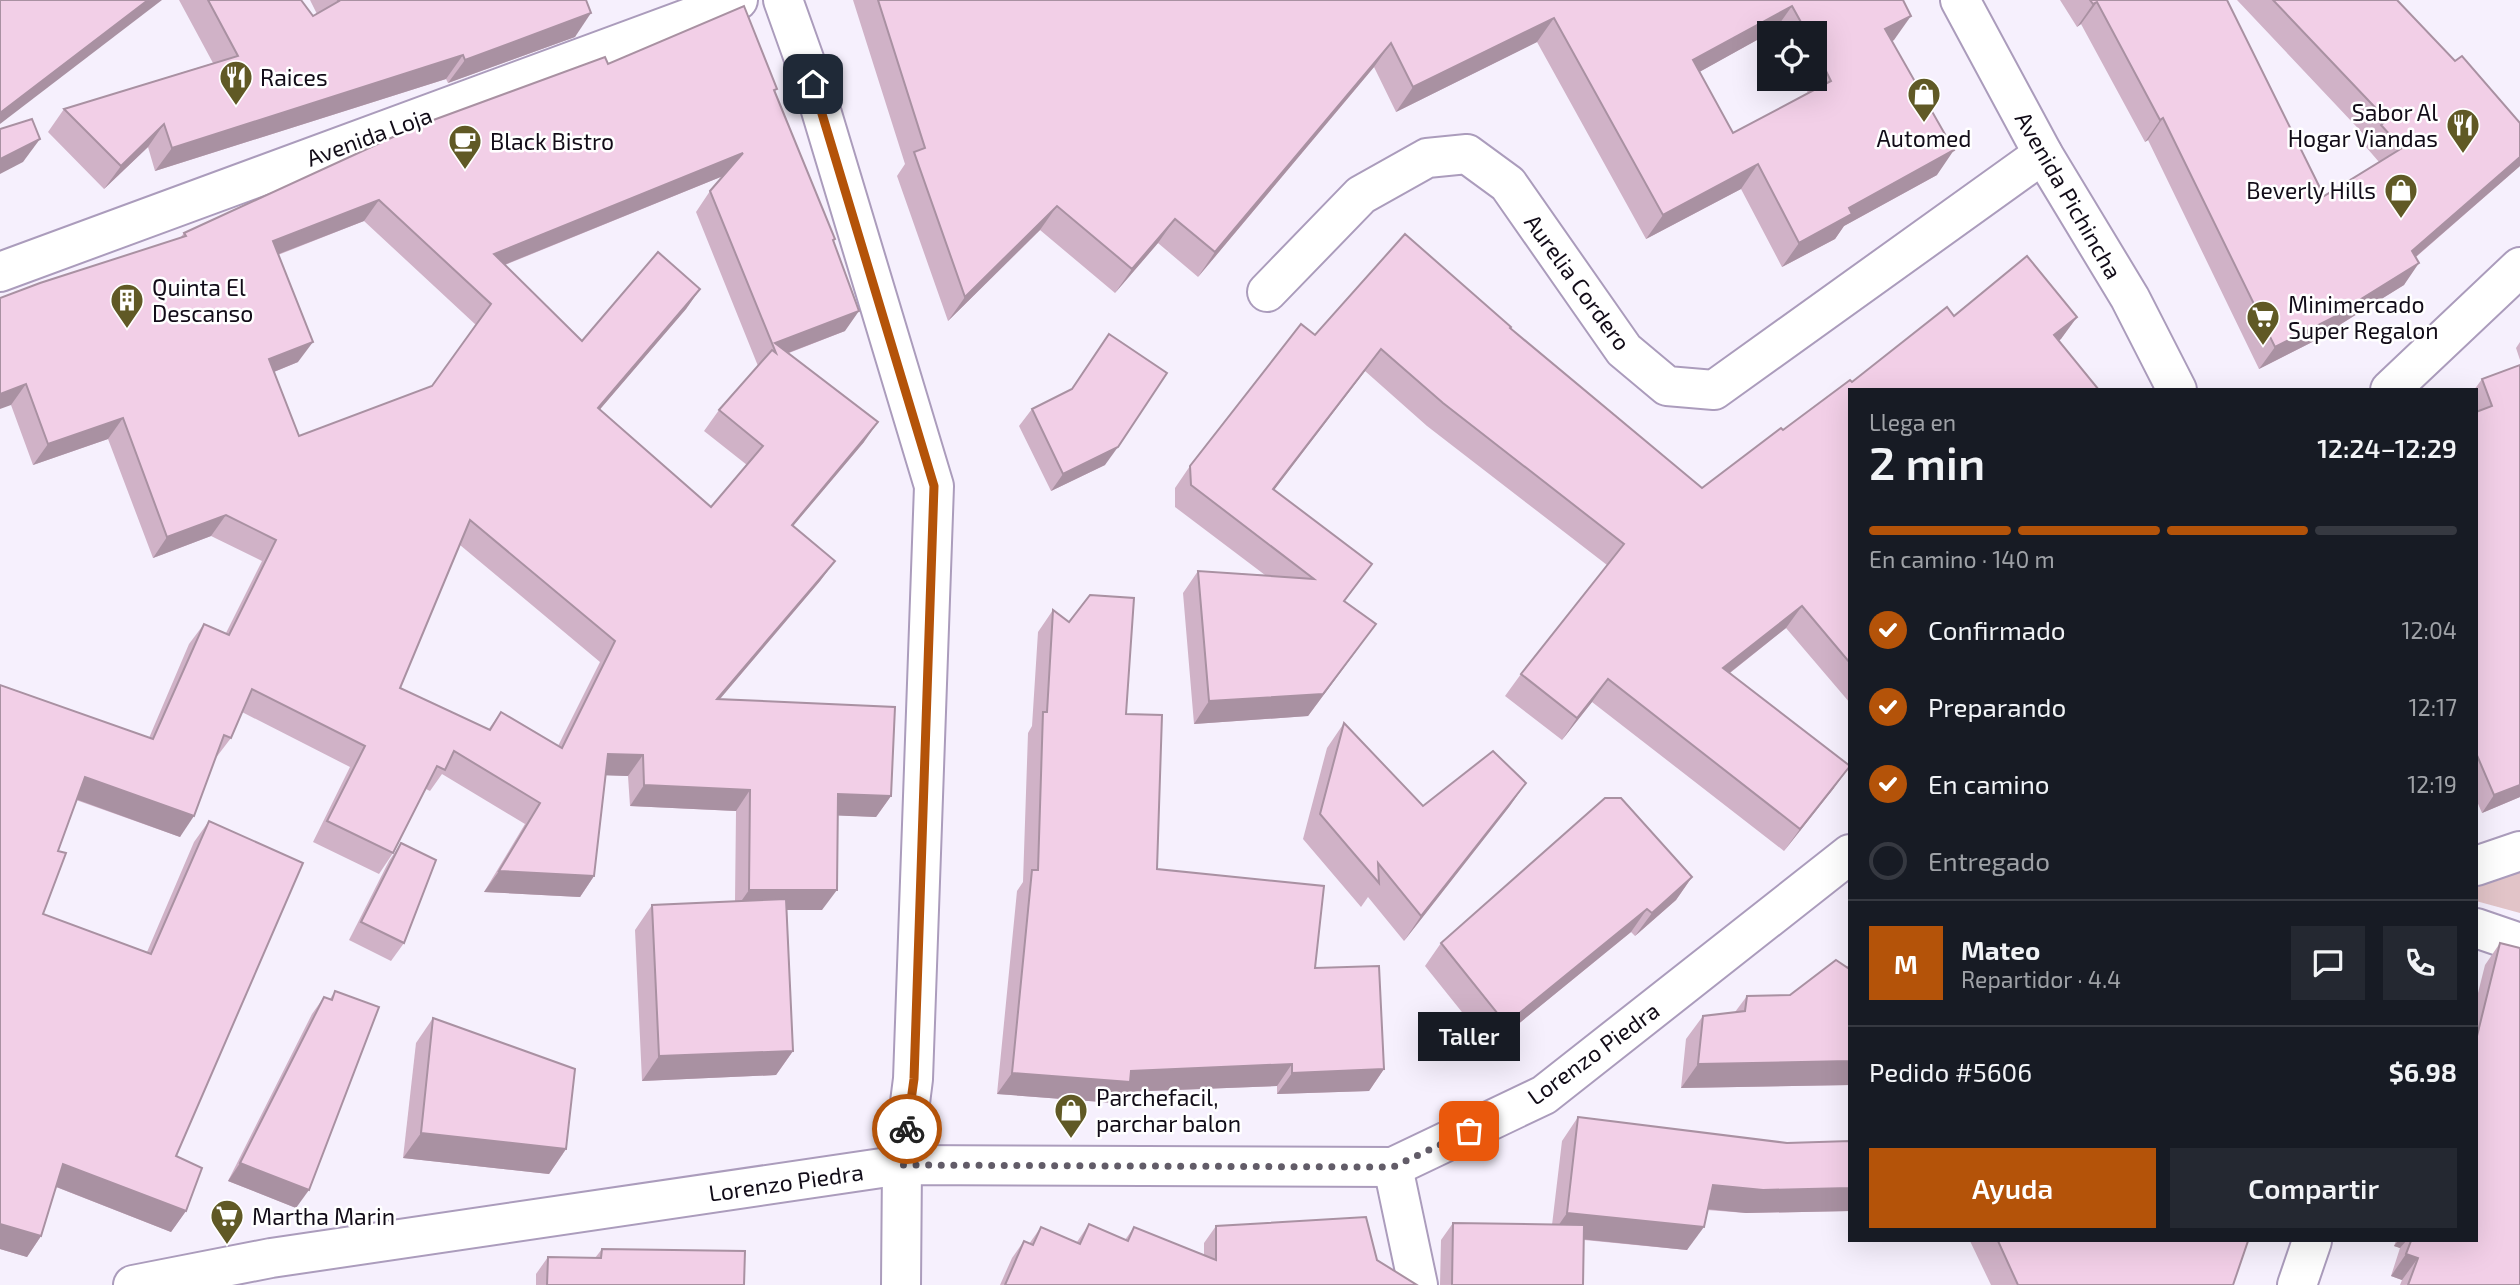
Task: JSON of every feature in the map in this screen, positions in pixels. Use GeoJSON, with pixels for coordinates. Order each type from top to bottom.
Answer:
{"type":"FeatureCollection","features":[{"type":"Feature","properties":{"kind":"street","name":"Avenida Loja"},"geometry":{"type":"LineString","coordinates":[[0,272],[738,0]]}},
{"type":"Feature","properties":{"kind":"street"},"geometry":{"type":"LineString","coordinates":[[783,0],[817,97],[934,486],[914,1079],[902,1165],[901,1285]]}},
{"type":"Feature","properties":{"kind":"street","name":"Avenida Pichincha"},"geometry":{"type":"LineString","coordinates":[[1960,0],[2043,154],[2130,298],[2176,388]]}},
{"type":"Feature","properties":{"kind":"street","name":"Aurelia Cordero"},"geometry":{"type":"LineString","coordinates":[[1267,292],[1361,195],[1427,158],[1467,155],[1508,184],[1624,350],[1667,386],[1714,390],[2043,154]]}},
{"type":"Feature","properties":{"kind":"street"},"geometry":{"type":"LineString","coordinates":[[2392,388],[2520,267]]}},
{"type":"Feature","properties":{"kind":"street"},"geometry":{"type":"LineString","coordinates":[[2478,865],[2520,851]]}},
{"type":"Feature","properties":{"kind":"street","name":"Lorenzo Piedra"},"geometry":{"type":"LineString","coordinates":[[133,1285],[271,1258],[902,1165],[1393,1167],[1544,1095],[1848,856]]}},
{"type":"Feature","properties":{"kind":"street"},"geometry":{"type":"LineString","coordinates":[[2478,929],[2520,943]]}},
{"type":"Feature","properties":{"kind":"street"},"geometry":{"type":"LineString","coordinates":[[1393,1167],[1418,1285]]}},
{"type":"Feature","properties":{"kind":"street"},"geometry":{"type":"LineString","coordinates":[[2297,1285],[2312,1242]]}},
{"type":"Feature","properties":{"kind":"shaded area"},"geometry":{"type":"Polygon","coordinates":[[[2520,872],[2520,913],[2478,902],[2478,884],[2520,872]]]}},
{"type":"Feature","properties":{"kind":"building"},"geometry":{"type":"Polygon","coordinates":[[[0,0],[148,0],[0,113],[0,0]]]}},
{"type":"Feature","properties":{"kind":"building"},"geometry":{"type":"Polygon","coordinates":[[[208,0],[301,0],[313,16],[338,0],[586,0],[591,13],[465,60],[463,55],[172,148],[164,124],[121,166],[64,109],[238,56],[208,0]]]}},
{"type":"Feature","properties":{"kind":"building"},"geometry":{"type":"Polygon","coordinates":[[[878,0],[1903,0],[1911,16],[1885,29],[1954,150],[1849,208],[1852,214],[1799,243],[1758,164],[1663,215],[1554,18],[1413,87],[1391,43],[1215,252],[1175,219],[1132,269],[1057,206],[965,297],[914,152],[925,148],[878,0]]]}},
{"type":"Feature","properties":{"kind":"building"},"geometry":{"type":"Polygon","coordinates":[[[2090,0],[2227,0],[2324,196],[2402,148],[2381,125],[2387,120],[2273,0],[2397,0],[2455,61],[2462,56],[2520,123],[2520,157],[2412,251],[2419,263],[2350,306],[2352,308],[2275,347],[2163,118],[2160,120],[2097,2],[2093,4],[2090,0]]]}},
{"type":"Feature","properties":{"kind":"building"},"geometry":{"type":"Polygon","coordinates":[[[744,6],[777,89],[774,90],[835,239],[833,240],[859,311],[775,343],[878,422],[792,525],[835,561],[717,699],[895,707],[891,796],[838,794],[837,890],[749,890],[750,790],[644,785],[643,755],[608,754],[594,876],[499,871],[540,803],[454,751],[445,770],[437,766],[393,853],[327,821],[365,746],[252,689],[231,738],[224,735],[194,816],[85,777],[58,851],[66,853],[43,914],[151,954],[209,821],[303,863],[176,1156],[202,1168],[186,1211],[63,1164],[41,1236],[0,1224],[0,685],[153,739],[204,624],[229,635],[276,540],[226,515],[167,537],[123,418],[48,444],[26,384],[0,394],[0,298],[186,236],[184,233],[417,126],[605,57],[608,64],[744,6]],[[743,153],[494,254],[582,341],[658,252],[700,289],[598,408],[711,507],[763,446],[719,410],[772,350],[776,353],[710,191],[743,153]],[[379,200],[273,241],[313,342],[269,359],[299,436],[432,386],[491,304],[379,200]],[[470,520],[400,688],[490,730],[501,712],[562,748],[615,641],[470,520]]]}},
{"type":"Feature","properties":{"kind":"building"},"geometry":{"type":"Polygon","coordinates":[[[32,119],[40,139],[0,159],[0,129],[32,119]]]}},
{"type":"Feature","properties":{"kind":"building"},"geometry":{"type":"Polygon","coordinates":[[[1405,234],[1510,328],[1702,488],[1781,428],[1783,430],[1850,380],[1852,382],[1947,307],[1954,316],[2027,256],[2077,317],[2054,335],[2097,388],[1848,388],[1848,661],[1802,606],[1723,668],[1848,764],[1848,769],[1800,829],[1608,679],[1577,718],[1521,674],[1624,544],[1443,403],[1381,349],[1273,489],[1372,564],[1344,601],[1376,624],[1323,694],[1209,701],[1198,571],[1314,579],[1191,485],[1190,466],[1301,324],[1315,335],[1405,234]]]}},
{"type":"Feature","properties":{"kind":"building"},"geometry":{"type":"Polygon","coordinates":[[[1109,334],[1167,373],[1118,447],[1063,474],[1032,409],[1072,389],[1109,334]]]}},
{"type":"Feature","properties":{"kind":"building"},"geometry":{"type":"Polygon","coordinates":[[[2520,365],[2520,785],[2494,795],[2478,758],[2478,411],[2492,406],[2482,379],[2520,365]]]}},
{"type":"Feature","properties":{"kind":"building"},"geometry":{"type":"Polygon","coordinates":[[[1090,595],[1134,598],[1126,714],[1162,715],[1157,869],[1324,886],[1315,968],[1379,966],[1384,1069],[1292,1073],[1292,1064],[1131,1071],[1130,1082],[1012,1073],[1032,870],[1038,870],[1043,712],[1047,712],[1053,610],[1069,622],[1090,595]]]}},
{"type":"Feature","properties":{"kind":"building"},"geometry":{"type":"Polygon","coordinates":[[[1344,723],[1423,806],[1493,751],[1526,783],[1421,916],[1378,863],[1379,883],[1320,814],[1344,723]]]}},
{"type":"Feature","properties":{"kind":"building"},"geometry":{"type":"Polygon","coordinates":[[[1605,798],[1621,798],[1692,877],[1652,913],[1647,909],[1506,1024],[1441,943],[1605,798]]]}},
{"type":"Feature","properties":{"kind":"building"},"geometry":{"type":"Polygon","coordinates":[[[401,843],[436,860],[404,943],[361,922],[401,843]]]}},
{"type":"Feature","properties":{"kind":"building"},"geometry":{"type":"Polygon","coordinates":[[[786,899],[793,1051],[659,1056],[652,905],[786,899]]]}},
{"type":"Feature","properties":{"kind":"building"},"geometry":{"type":"Polygon","coordinates":[[[2500,943],[2520,948],[2520,1285],[2408,1285],[2418,1258],[2406,1254],[2411,1242],[2478,1242],[2478,1032],[2500,943]]]}},
{"type":"Feature","properties":{"kind":"building"},"geometry":{"type":"Polygon","coordinates":[[[1836,960],[1848,968],[1848,1061],[1698,1064],[1703,1016],[1745,1011],[1747,996],[1790,995],[1836,960]]]}},
{"type":"Feature","properties":{"kind":"building"},"geometry":{"type":"Polygon","coordinates":[[[335,991],[379,1007],[309,1190],[240,1163],[324,997],[332,1000],[335,991]]]}},
{"type":"Feature","properties":{"kind":"building"},"geometry":{"type":"Polygon","coordinates":[[[433,1018],[575,1069],[566,1149],[421,1133],[433,1018]]]}},
{"type":"Feature","properties":{"kind":"building"},"geometry":{"type":"Polygon","coordinates":[[[1578,1117],[1787,1143],[1848,1141],[1848,1188],[1763,1190],[1713,1185],[1704,1227],[1567,1213],[1578,1117]]]}},
{"type":"Feature","properties":{"kind":"building"},"geometry":{"type":"Polygon","coordinates":[[[1366,1217],[1377,1260],[1417,1285],[1005,1285],[1024,1241],[1033,1245],[1041,1227],[1080,1244],[1089,1224],[1128,1241],[1134,1227],[1216,1260],[1216,1226],[1366,1217]]]}},
{"type":"Feature","properties":{"kind":"building"},"geometry":{"type":"Polygon","coordinates":[[[1453,1223],[1584,1225],[1583,1285],[1452,1285],[1453,1223]]]}},
{"type":"Feature","properties":{"kind":"building"},"geometry":{"type":"Polygon","coordinates":[[[1998,1242],[2248,1242],[2233,1285],[2018,1285],[1998,1242]]]}},
{"type":"Feature","properties":{"kind":"building"},"geometry":{"type":"Polygon","coordinates":[[[602,1249],[745,1251],[744,1285],[547,1285],[548,1257],[601,1258],[602,1249]]]}},
{"type":"Feature","properties":{"kind":"way so far"},"geometry":{"type":"LineString","coordinates":[[907,1129],[902,1165],[1366,1167],[1393,1167],[1469,1131]]}},
{"type":"Feature","properties":{"kind":"place","name":"Raices"},"geometry":{"type":"Point","coordinates":[236,107]}},
{"type":"Feature","properties":{"kind":"place","name":"Automed"},"geometry":{"type":"Point","coordinates":[1924,124]}},
{"type":"Feature","properties":{"kind":"place","name":"Sabor Al Hogar Viandas"},"geometry":{"type":"Point","coordinates":[2463,155]}},
{"type":"Feature","properties":{"kind":"place","name":"Black Bistro"},"geometry":{"type":"Point","coordinates":[465,171]}},
{"type":"Feature","properties":{"kind":"place","name":"Beverly Hills"},"geometry":{"type":"Point","coordinates":[2401,220]}},
{"type":"Feature","properties":{"kind":"place","name":"Quinta El Descanso"},"geometry":{"type":"Point","coordinates":[127,330]}},
{"type":"Feature","properties":{"kind":"place","name":"Minimercado Super Regalon"},"geometry":{"type":"Point","coordinates":[2263,347]}},
{"type":"Feature","properties":{"kind":"place","name":"Taller"},"geometry":{"type":"Point","coordinates":[1469,1131]}},
{"type":"Feature","properties":{"kind":"place","name":"Parchefacil, parchar balon"},"geometry":{"type":"Point","coordinates":[1071,1140]}},
{"type":"Feature","properties":{"kind":"place","name":"Martha Marin"},"geometry":{"type":"Point","coordinates":[227,1246]}},
{"type":"Feature","properties":{"kind":"route"},"geometry":{"type":"LineString","coordinates":[[813,84],[934,486],[914,1079],[907,1129]]}}]}
